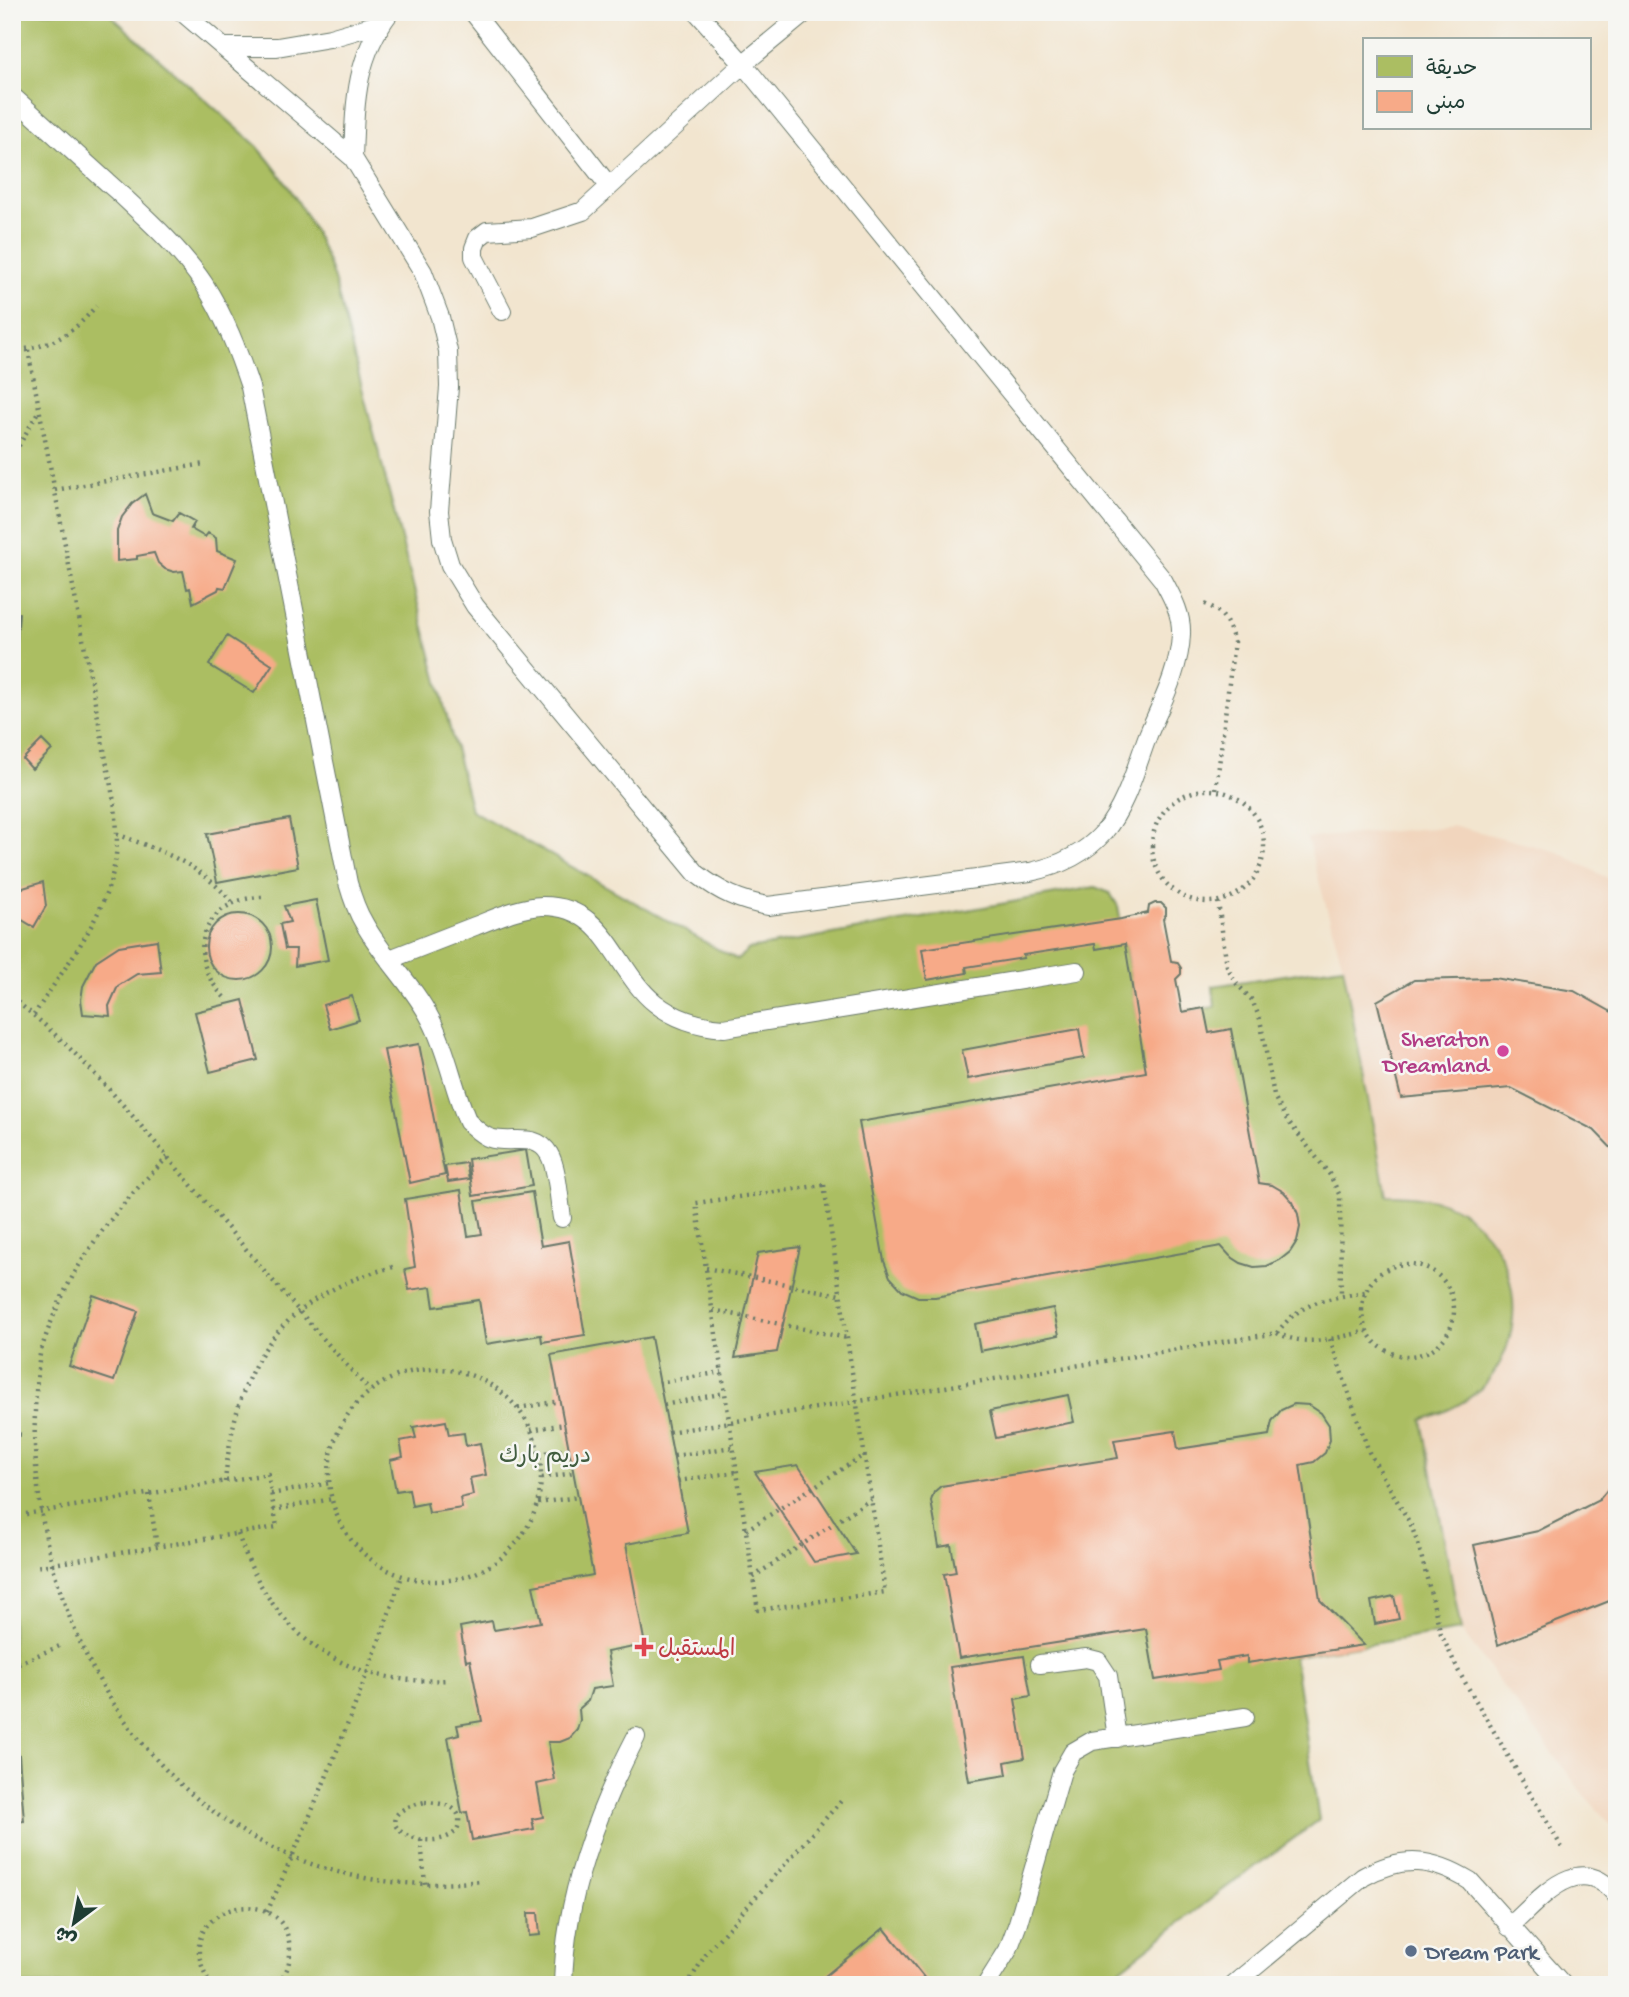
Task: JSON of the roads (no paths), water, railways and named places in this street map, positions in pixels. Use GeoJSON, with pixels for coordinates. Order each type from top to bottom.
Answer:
{"type":"FeatureCollection","features":[{"type":"Feature","properties":{"kind":"lane"},"geometry":{"type":"LineString","coordinates":[[182,12],[353,158],[423,272],[440,317],[448,351],[449,387],[439,511],[442,539],[450,565],[461,586],[484,616],[697,874],[715,888],[736,898],[768,906],[1053,867],[1074,857],[1105,831],[1122,801],[1177,662],[1182,633],[1177,605],[1163,580],[743,64],[697,12]]}},
{"type":"Feature","properties":{"kind":"lane"},"geometry":{"type":"LineString","coordinates":[[473,12],[609,186]]}},
{"type":"Feature","properties":{"kind":"lane"},"geometry":{"type":"LineString","coordinates":[[502,310],[474,257],[478,239],[487,231],[532,228],[583,211],[743,64],[806,12]]}},
{"type":"Feature","properties":{"kind":"lane"},"geometry":{"type":"LineString","coordinates":[[223,47],[277,47],[304,43],[330,38],[386,18]]}},
{"type":"Feature","properties":{"kind":"lane"},"geometry":{"type":"LineString","coordinates":[[353,158],[358,78],[366,52],[386,18]]}},
{"type":"Feature","properties":{"kind":"lane"},"geometry":{"type":"LineString","coordinates":[[12,96],[154,225],[179,252],[209,293],[238,350],[250,387],[348,883],[364,924],[412,988],[431,1019],[468,1122],[489,1138],[534,1141],[544,1147],[550,1155],[562,1218]]}},
{"type":"Feature","properties":{"kind":"lane"},"geometry":{"type":"LineString","coordinates":[[390,959],[511,912],[542,906],[558,908],[587,920],[599,930],[638,986],[653,1002],[671,1015],[689,1022],[724,1028],[1077,971]]}},
{"type":"Feature","properties":{"kind":"lane"},"geometry":{"type":"LineString","coordinates":[[1040,1664],[1086,1658],[1098,1661],[1108,1676],[1117,1738]]}},
{"type":"Feature","properties":{"kind":"lane"},"geometry":{"type":"LineString","coordinates":[[986,1985],[1007,1950],[1018,1923],[1066,1761],[1082,1746],[1092,1741],[1245,1717]]}},
{"type":"Feature","properties":{"kind":"lane"},"geometry":{"type":"LineString","coordinates":[[563,1985],[568,1930],[582,1867],[612,1782],[636,1737]]}},
{"type":"Feature","properties":{"kind":"lane"},"geometry":{"type":"LineString","coordinates":[[1233,1985],[1363,1877],[1380,1868],[1418,1861],[1436,1864],[1470,1881],[1563,1985]]}},
{"type":"Feature","properties":{"kind":"lane"},"geometry":{"type":"LineString","coordinates":[[1509,1927],[1567,1878],[1590,1875],[1607,1884],[1617,1896]]}},
{"type":"Feature","properties":{"kind":"place","name":"Sheraton Dreamland"},"geometry":{"type":"Point","coordinates":[1503,1051]}},
{"type":"Feature","properties":{"kind":"place","name":"المستقبل"},"geometry":{"type":"Point","coordinates":[644,1647]}},
{"type":"Feature","properties":{"kind":"place","name":"Dream Park"},"geometry":{"type":"Point","coordinates":[1411,1951]}},
{"type":"Feature","properties":{"kind":"park label","name":"دريم بارك"},"geometry":{"type":"Point","coordinates":[545,1454]}}]}
